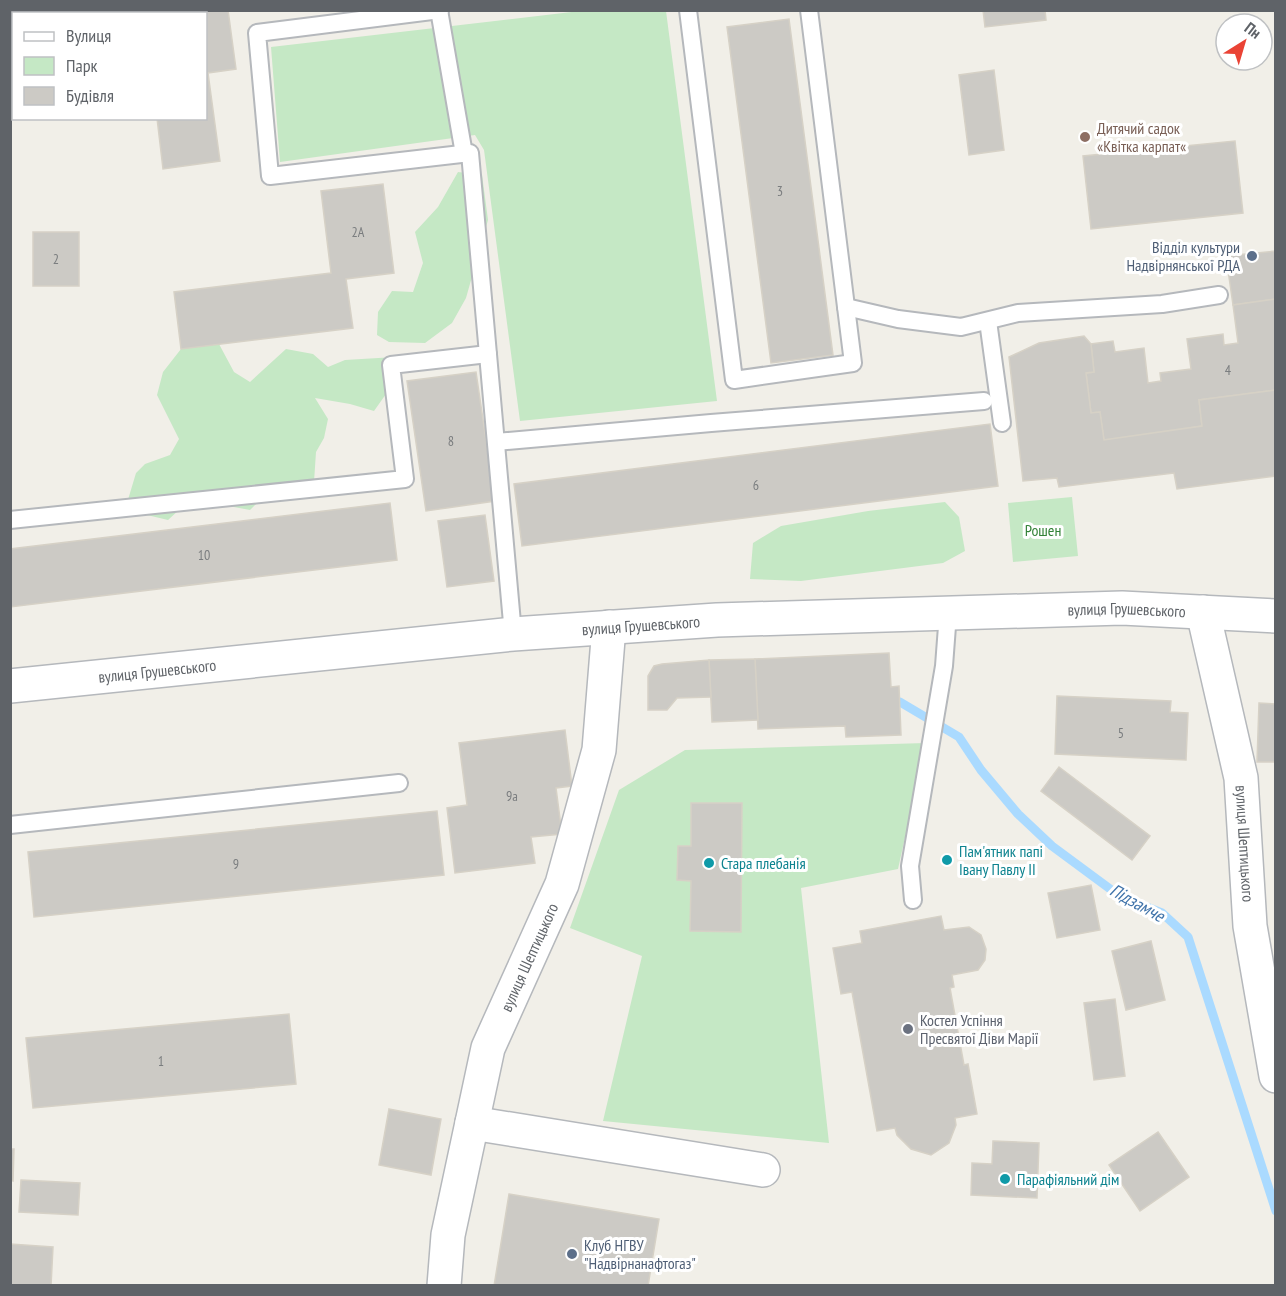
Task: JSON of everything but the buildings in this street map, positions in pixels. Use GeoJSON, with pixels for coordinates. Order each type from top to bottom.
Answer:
{"type":"FeatureCollection","features":[{"type":"Feature","properties":{"kind":"street","name":"вулиця Грушевського"},"geometry":{"type":"LineString","coordinates":[[10,686],[513,634],[717,620],[1122,608],[1275,616]]}},
{"type":"Feature","properties":{"kind":"street","name":"вулиця Шептицького"},"geometry":{"type":"LineString","coordinates":[[1203,612],[1241,778],[1250,926],[1275,1076]]}},
{"type":"Feature","properties":{"kind":"street","name":"вулиця Шептицького"},"geometry":{"type":"LineString","coordinates":[[444,1286],[448,1235],[488,1048],[562,884],[599,750],[609,627]]}},
{"type":"Feature","properties":{"kind":"street"},"geometry":{"type":"LineString","coordinates":[[472,1123],[763,1170]]}},
{"type":"Feature","properties":{"kind":"lane"},"geometry":{"type":"LineString","coordinates":[[688,10],[734,380],[853,363],[809,10]]}},
{"type":"Feature","properties":{"kind":"lane"},"geometry":{"type":"LineString","coordinates":[[464,154],[439,11],[257,33],[270,176],[464,154],[470,153],[513,634]]}},
{"type":"Feature","properties":{"kind":"lane"},"geometry":{"type":"LineString","coordinates":[[846,307],[898,319],[961,327],[1018,313],[1162,304],[1219,295]]}},
{"type":"Feature","properties":{"kind":"lane"},"geometry":{"type":"LineString","coordinates":[[988,321],[1002,423]]}},
{"type":"Feature","properties":{"kind":"lane"},"geometry":{"type":"LineString","coordinates":[[10,520],[405,479],[391,365],[488,354]]}},
{"type":"Feature","properties":{"kind":"lane"},"geometry":{"type":"LineString","coordinates":[[496,442],[984,401]]}},
{"type":"Feature","properties":{"kind":"lane"},"geometry":{"type":"LineString","coordinates":[[913,900],[910,866],[944,666],[948,613]]}},
{"type":"Feature","properties":{"kind":"lane"},"geometry":{"type":"LineString","coordinates":[[10,825],[399,783]]}},
{"type":"Feature","properties":{"kind":"green space"},"geometry":{"type":"Polygon","coordinates":[[[580,11],[666,11],[717,401],[520,421],[484,150],[475,135],[280,162],[271,47],[580,11]]]}},
{"type":"Feature","properties":{"kind":"green space"},"geometry":{"type":"Polygon","coordinates":[[[458,172],[482,175],[488,220],[466,298],[452,323],[425,343],[389,342],[377,335],[378,312],[392,291],[413,292],[423,263],[415,232],[438,207],[458,172]]]}},
{"type":"Feature","properties":{"kind":"green space"},"geometry":{"type":"Polygon","coordinates":[[[219,344],[234,372],[250,382],[286,349],[313,354],[328,367],[345,360],[395,357],[398,377],[374,411],[315,398],[328,419],[324,438],[316,452],[314,482],[269,491],[250,510],[191,499],[168,520],[147,515],[127,503],[136,473],[145,464],[170,455],[179,439],[157,395],[163,372],[181,349],[219,344]]]}},
{"type":"Feature","properties":{"kind":"green space","name":"Рошен"},"geometry":{"type":"Polygon","coordinates":[[[1072,497],[1078,556],[1013,562],[1008,503],[1072,497]]]}},
{"type":"Feature","properties":{"kind":"green space"},"geometry":{"type":"Polygon","coordinates":[[[945,502],[959,517],[965,551],[943,563],[801,581],[750,579],[753,543],[781,526],[868,511],[945,502]]]}},
{"type":"Feature","properties":{"kind":"green space"},"geometry":{"type":"Polygon","coordinates":[[[926,743],[898,869],[801,888],[829,1143],[603,1121],[642,956],[570,928],[619,790],[685,750],[926,743]]]}},
{"type":"Feature","properties":{"kind":"waterway","name":"Підзамче"},"geometry":{"type":"LineString","coordinates":[[10,116],[12,104]]}},
{"type":"Feature","properties":{"kind":"waterway","name":"Підзамче"},"geometry":{"type":"LineString","coordinates":[[900,702],[959,737],[981,770],[1018,814],[1052,846],[1121,897],[1162,913],[1188,937],[1276,1211]]}},
{"type":"Feature","properties":{"kind":"place","name":"Дитячий садок «Квітка карпат«"},"geometry":{"type":"Point","coordinates":[1085,137]}},
{"type":"Feature","properties":{"kind":"place","name":"Відділ культури Надвірнянської РДА"},"geometry":{"type":"Point","coordinates":[1252,256]}},
{"type":"Feature","properties":{"kind":"place","name":"Пам'ятник папі Івану Павлу ІІ"},"geometry":{"type":"Point","coordinates":[947,860]}},
{"type":"Feature","properties":{"kind":"place","name":"Стара плебанія"},"geometry":{"type":"Point","coordinates":[709,863]}},
{"type":"Feature","properties":{"kind":"place","name":"Костел Успіння Пресвятої Діви Марії"},"geometry":{"type":"Point","coordinates":[908,1029]}},
{"type":"Feature","properties":{"kind":"place","name":"Парафіяльний дім"},"geometry":{"type":"Point","coordinates":[1005,1179]}},
{"type":"Feature","properties":{"kind":"place","name":"Клуб НГВУ \"Надвірнанафтогаз\""},"geometry":{"type":"Point","coordinates":[572,1254]}}]}
